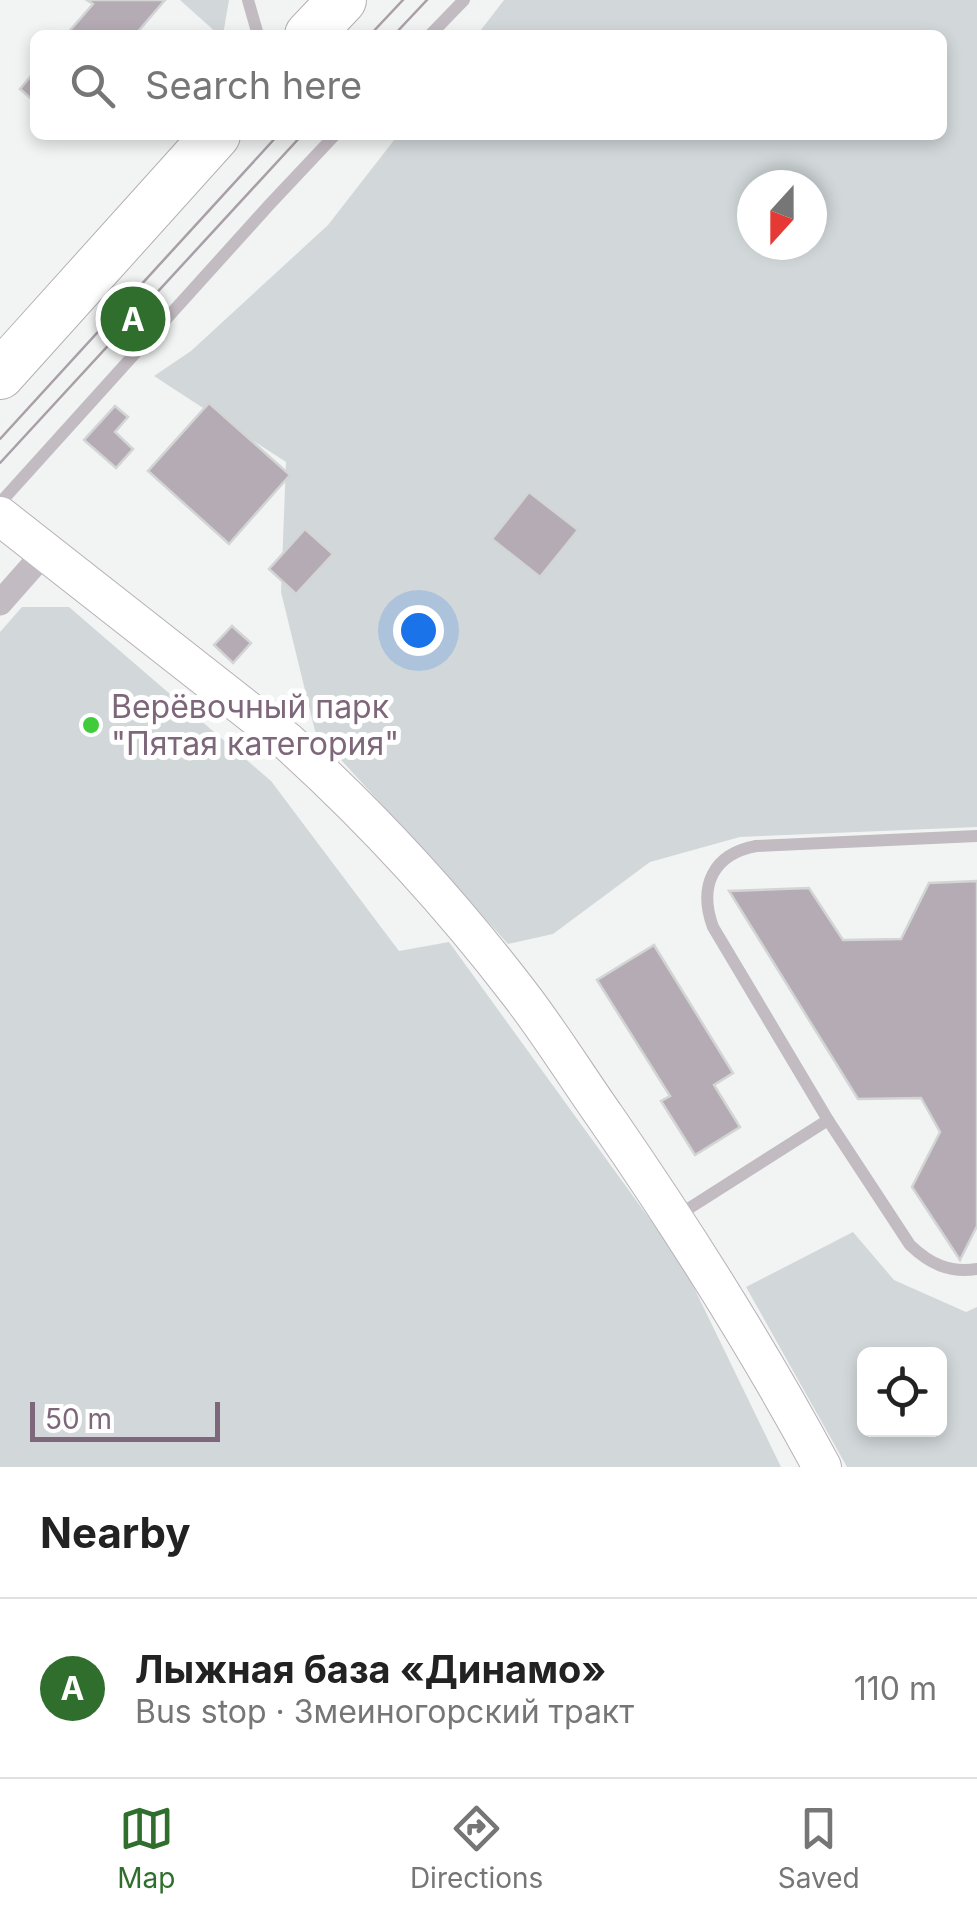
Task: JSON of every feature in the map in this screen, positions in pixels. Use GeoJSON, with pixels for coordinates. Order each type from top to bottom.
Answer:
{"type":"FeatureCollection","features":[{"type":"Feature","properties":{"kind":"highway"},"geometry":{"type":"LineString","coordinates":[[314,30],[342,0]]}},
{"type":"Feature","properties":{"kind":"highway"},"geometry":{"type":"LineString","coordinates":[[0,375],[212,140]]}},
{"type":"Feature","properties":{"kind":"street"},"geometry":{"type":"LineString","coordinates":[[0,516],[288,742],[330,780],[458,916],[522,996],[674,1217],[780,1390],[822,1467]]}},
{"type":"Feature","properties":{"kind":"street"},"geometry":{"type":"LineString","coordinates":[[0,603],[45,552]]}},
{"type":"Feature","properties":{"kind":"lane"},"geometry":{"type":"LineString","coordinates":[[248,0],[257,30]]}},
{"type":"Feature","properties":{"kind":"lane"},"geometry":{"type":"LineString","coordinates":[[435,30],[464,0]]}},
{"type":"Feature","properties":{"kind":"lane"},"geometry":{"type":"LineString","coordinates":[[0,503],[330,140]]}},
{"type":"Feature","properties":{"kind":"lane"},"geometry":{"type":"LineString","coordinates":[[977,836],[741,849],[718,864],[707,901],[712,927],[828,1120],[910,1245],[925,1259],[947,1270],[977,1269]]}},
{"type":"Feature","properties":{"kind":"lane"},"geometry":{"type":"LineString","coordinates":[[674,1217],[828,1120]]}},
{"type":"Feature","properties":{"kind":"shaded area"},"geometry":{"type":"Polygon","coordinates":[[[180,0],[229,0],[224,30],[213,30],[180,0]]]}},
{"type":"Feature","properties":{"kind":"shaded area"},"geometry":{"type":"Polygon","coordinates":[[[504,0],[977,0],[977,827],[740,837],[650,862],[553,934],[508,944],[315,731],[281,592],[286,462],[154,376],[191,351],[328,225],[394,140],[947,140],[947,30],[481,30],[504,0]]]}},
{"type":"Feature","properties":{"kind":"shaded area"},"geometry":{"type":"Polygon","coordinates":[[[22,607],[69,607],[271,781],[399,951],[449,942],[683,1265],[781,1467],[0,1467],[0,632],[22,607]]]}},
{"type":"Feature","properties":{"kind":"shaded area"},"geometry":{"type":"Polygon","coordinates":[[[853,1232],[894,1280],[966,1312],[977,1307],[977,1467],[847,1467],[746,1287],[853,1232]]]}},
{"type":"Feature","properties":{"kind":"building"},"geometry":{"type":"Polygon","coordinates":[[[87,0],[165,0],[139,30],[70,30],[93,4],[87,0]]]}},
{"type":"Feature","properties":{"kind":"building"},"geometry":{"type":"Polygon","coordinates":[[[30,77],[30,98],[20,89],[30,77]]]}},
{"type":"Feature","properties":{"kind":"building"},"geometry":{"type":"Polygon","coordinates":[[[209,403],[290,475],[229,544],[148,471],[209,403]]]}},
{"type":"Feature","properties":{"kind":"building"},"geometry":{"type":"Polygon","coordinates":[[[115,406],[128,417],[115,432],[133,449],[116,468],[84,440],[115,406]]]}},
{"type":"Feature","properties":{"kind":"building"},"geometry":{"type":"Polygon","coordinates":[[[529,492],[578,530],[540,577],[492,539],[529,492]]]}},
{"type":"Feature","properties":{"kind":"building"},"geometry":{"type":"Polygon","coordinates":[[[305,529],[333,554],[296,594],[269,569],[305,529]]]}},
{"type":"Feature","properties":{"kind":"building"},"geometry":{"type":"Polygon","coordinates":[[[232,626],[251,643],[233,663],[214,645],[232,626]]]}},
{"type":"Feature","properties":{"kind":"building"},"geometry":{"type":"Polygon","coordinates":[[[977,881],[977,1226],[960,1260],[912,1187],[940,1132],[921,1098],[858,1099],[729,891],[809,888],[843,940],[901,939],[929,883],[977,881]]]}},
{"type":"Feature","properties":{"kind":"building"},"geometry":{"type":"Polygon","coordinates":[[[654,945],[733,1073],[714,1085],[740,1127],[695,1155],[661,1101],[670,1096],[597,980],[654,945]]]}},
{"type":"Feature","properties":{"kind":"tram line"},"geometry":{"type":"LineString","coordinates":[[375,30],[403,0]]}},
{"type":"Feature","properties":{"kind":"tram line"},"geometry":{"type":"LineString","coordinates":[[399,30],[427,0]]}},
{"type":"Feature","properties":{"kind":"tram line"},"geometry":{"type":"LineString","coordinates":[[0,439],[273,140]]}},
{"type":"Feature","properties":{"kind":"tram line"},"geometry":{"type":"LineString","coordinates":[[0,463],[297,140]]}},
{"type":"Feature","properties":{"kind":"place","name":"Лыжная база «Динамо»"},"geometry":{"type":"Point","coordinates":[133,319]}},
{"type":"Feature","properties":{"kind":"place","name":"Верёвочный парк \"Пятая категория\""},"geometry":{"type":"Point","coordinates":[91,725]}}]}
